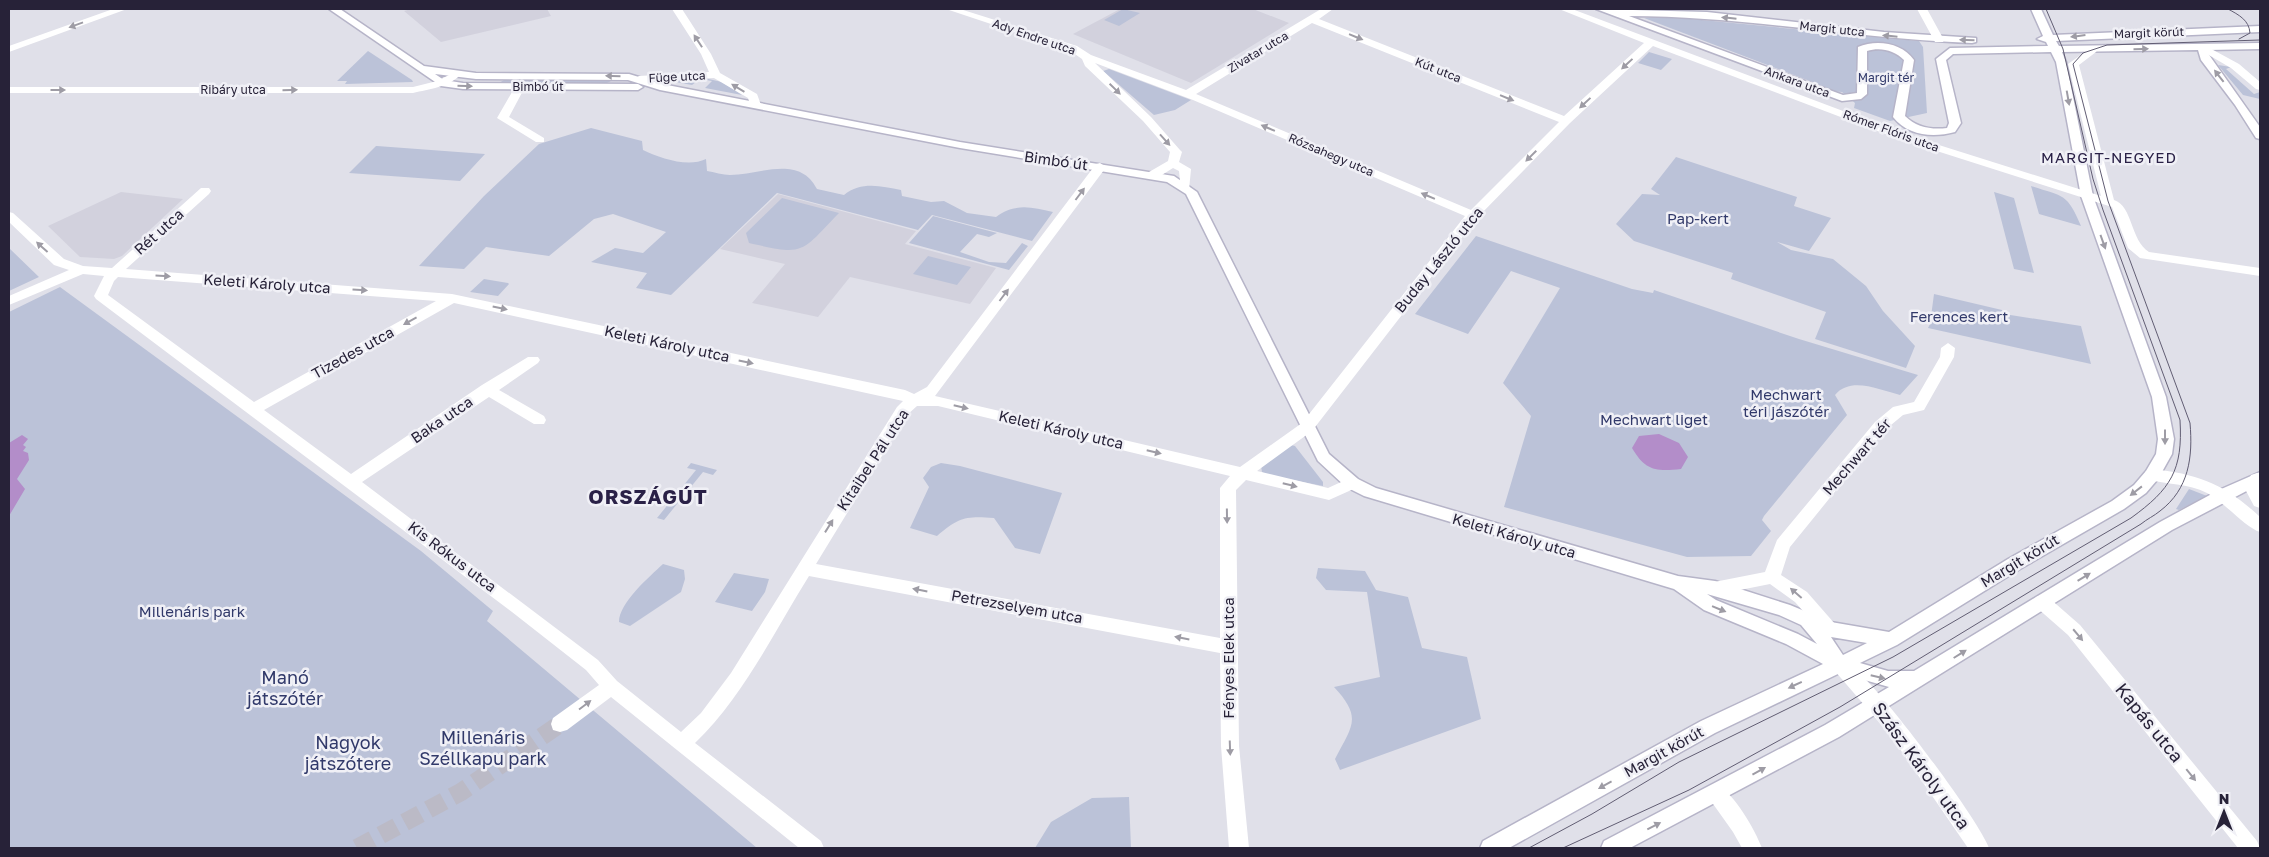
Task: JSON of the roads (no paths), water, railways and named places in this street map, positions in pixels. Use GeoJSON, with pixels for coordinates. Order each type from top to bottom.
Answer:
{"type":"FeatureCollection","features":[{"type":"Feature","properties":{"kind":"street"},"geometry":{"type":"LineString","coordinates":[[9,49],[122,9]]}},
{"type":"Feature","properties":{"kind":"street","name":"Bimbó út"},"geometry":{"type":"LineString","coordinates":[[334,9],[441,83],[463,86],[660,87]]}},
{"type":"Feature","properties":{"kind":"street","name":"Füge utca"},"geometry":{"type":"LineString","coordinates":[[677,9],[706,54],[716,75]]}},
{"type":"Feature","properties":{"kind":"street","name":"Ady Endre utca"},"geometry":{"type":"LineString","coordinates":[[951,9],[1073,48],[1087,56],[1188,94]]}},
{"type":"Feature","properties":{"kind":"street","name":"Zivatar utca"},"geometry":{"type":"LineString","coordinates":[[1188,94],[1328,9]]}},
{"type":"Feature","properties":{"kind":"street","name":"Rómer Flóris utca"},"geometry":{"type":"LineString","coordinates":[[1564,9],[1900,136],[2108,201]]}},
{"type":"Feature","properties":{"kind":"street","name":"Ankara utca"},"geometry":{"type":"LineString","coordinates":[[1602,9],[1842,98],[1857,97],[1862,94],[1862,49],[1873,46],[1895,50],[1908,58],[1898,114],[1910,126],[1936,132],[1948,131],[1954,128],[1955,123],[1941,59],[1946,53],[1957,50],[2057,50]]}},
{"type":"Feature","properties":{"kind":"street"},"geometry":{"type":"LineString","coordinates":[[1922,9],[1939,40]]}},
{"type":"Feature","properties":{"kind":"street"},"geometry":{"type":"LineString","coordinates":[[2036,9],[2050,39]]}},
{"type":"Feature","properties":{"kind":"street","name":"Margit utca"},"geometry":{"type":"LineString","coordinates":[[1614,14],[1684,14],[1939,40],[2050,39]]}},
{"type":"Feature","properties":{"kind":"street","name":"Kút utca"},"geometry":{"type":"LineString","coordinates":[[1311,19],[1566,121]]}},
{"type":"Feature","properties":{"kind":"street","name":"Margit körút"},"geometry":{"type":"LineString","coordinates":[[1490,848],[1708,727],[1890,640],[2014,564],[2118,505],[2140,489],[2152,475],[2164,454],[2166,439],[2164,419],[2159,397],[2087,196],[2062,62],[2050,39],[2090,35],[2260,29]]}},
{"type":"Feature","properties":{"kind":"street","name":"Buday László utca"},"geometry":{"type":"LineString","coordinates":[[1307,427],[1473,215],[1566,121],[1650,43]]}},
{"type":"Feature","properties":{"kind":"street","name":"Margit körút"},"geometry":{"type":"LineString","coordinates":[[2057,50],[2260,46]]}},
{"type":"Feature","properties":{"kind":"street"},"geometry":{"type":"LineString","coordinates":[[2260,87],[2235,66],[2204,48],[2202,52],[2206,60],[2240,104],[2260,136]]}},
{"type":"Feature","properties":{"kind":"street"},"geometry":{"type":"LineString","coordinates":[[2092,50],[2073,64],[2108,201],[2117,205],[2134,248],[2145,255],[2260,272]]}},
{"type":"Feature","properties":{"kind":"street","name":"Ady Endre utca"},"geometry":{"type":"LineString","coordinates":[[1087,56],[1089,64],[1147,119],[1176,152],[1173,163],[1186,169],[1185,187]]}},
{"type":"Feature","properties":{"kind":"street","name":"Bimbó út"},"geometry":{"type":"LineString","coordinates":[[421,69],[454,75],[618,76],[639,79],[660,87],[999,152],[1153,175],[1170,179],[1185,187]]}},
{"type":"Feature","properties":{"kind":"street","name":"Ribáry utca"},"geometry":{"type":"LineString","coordinates":[[9,90],[413,90],[441,83],[454,75]]}},
{"type":"Feature","properties":{"kind":"street","name":"Füge utca"},"geometry":{"type":"LineString","coordinates":[[639,79],[663,76],[716,75],[753,96],[755,105]]}},
{"type":"Feature","properties":{"kind":"street"},"geometry":{"type":"LineString","coordinates":[[520,87],[503,118],[540,140]]}},
{"type":"Feature","properties":{"kind":"street","name":"Rózsahegy utca"},"geometry":{"type":"LineString","coordinates":[[1188,94],[1473,215]]}},
{"type":"Feature","properties":{"kind":"street"},"geometry":{"type":"LineString","coordinates":[[1153,175],[1173,163]]}},
{"type":"Feature","properties":{"kind":"street","name":"Kitaibel Pál utca"},"geometry":{"type":"LineString","coordinates":[[682,744],[708,719],[737,678],[902,411],[913,401],[932,391],[1100,167]]}},
{"type":"Feature","properties":{"kind":"street"},"geometry":{"type":"LineString","coordinates":[[1185,187],[1191,192],[1307,427],[1243,473]]}},
{"type":"Feature","properties":{"kind":"street","name":"Rét utca"},"geometry":{"type":"LineString","coordinates":[[114,274],[205,191]]}},
{"type":"Feature","properties":{"kind":"street","name":"Keleti Károly utca"},"geometry":{"type":"LineString","coordinates":[[9,216],[59,262],[81,270],[114,274],[452,298],[905,395],[913,401],[938,401],[1328,494],[1352,483]]}},
{"type":"Feature","properties":{"kind":"street"},"geometry":{"type":"LineString","coordinates":[[9,302],[81,270]]}},
{"type":"Feature","properties":{"kind":"street","name":"Kis Rókus utca"},"geometry":{"type":"LineString","coordinates":[[114,274],[102,289],[101,296],[533,618],[592,665],[612,686],[682,744],[814,848]]}},
{"type":"Feature","properties":{"kind":"street","name":"Tizedes utca"},"geometry":{"type":"LineString","coordinates":[[254,409],[452,298]]}},
{"type":"Feature","properties":{"kind":"street","name":"Mechwart tér"},"geometry":{"type":"LineString","coordinates":[[1772,577],[1783,544],[1880,426],[1898,411],[1919,406],[1947,356],[1948,348]]}},
{"type":"Feature","properties":{"kind":"street","name":"Baka utca"},"geometry":{"type":"LineString","coordinates":[[351,482],[487,389],[533,360]]}},
{"type":"Feature","properties":{"kind":"street"},"geometry":{"type":"LineString","coordinates":[[487,389],[539,420]]}},
{"type":"Feature","properties":{"kind":"street","name":"Keleti Károly utca"},"geometry":{"type":"LineString","coordinates":[[1307,427],[1323,457],[1352,483],[1370,492],[1452,518],[1678,583],[1715,588],[1784,610],[1805,621],[1829,629],[1890,640]]}},
{"type":"Feature","properties":{"kind":"street","name":"Fényes Elek utca"},"geometry":{"type":"LineString","coordinates":[[1239,848],[1230,746],[1227,498],[1231,484],[1243,473]]}},
{"type":"Feature","properties":{"kind":"street"},"geometry":{"type":"LineString","coordinates":[[2152,475],[2198,482],[2225,494],[2260,526]]}},
{"type":"Feature","properties":{"kind":"street"},"geometry":{"type":"LineString","coordinates":[[1611,848],[1716,794],[1878,705],[2166,526],[2225,494],[2258,479]]}},
{"type":"Feature","properties":{"kind":"street"},"geometry":{"type":"LineString","coordinates":[[2258,479],[2253,489],[2260,502]]}},
{"type":"Feature","properties":{"kind":"street","name":"Petrezselyem utca"},"geometry":{"type":"LineString","coordinates":[[804,568],[1230,647]]}},
{"type":"Feature","properties":{"kind":"street"},"geometry":{"type":"LineString","coordinates":[[1715,588],[1772,577],[1801,597],[1829,629]]}},
{"type":"Feature","properties":{"kind":"street","name":"Keleti Károly utca"},"geometry":{"type":"LineString","coordinates":[[1678,583],[1710,605],[1799,642],[1840,665],[1888,679],[1918,679]]}},
{"type":"Feature","properties":{"kind":"street","name":"Kapás utca"},"geometry":{"type":"LineString","coordinates":[[2042,602],[2074,630],[2250,848]]}},
{"type":"Feature","properties":{"kind":"street"},"geometry":{"type":"LineString","coordinates":[[1805,621],[1821,635],[1840,665]]}},
{"type":"Feature","properties":{"kind":"street","name":"Szász Károly utca"},"geometry":{"type":"LineString","coordinates":[[1840,665],[1878,705],[1921,761],[1979,848]]}},
{"type":"Feature","properties":{"kind":"street"},"geometry":{"type":"LineString","coordinates":[[560,724],[612,686]]}},
{"type":"Feature","properties":{"kind":"street"},"geometry":{"type":"LineString","coordinates":[[1716,794],[1740,825],[1752,848]]}},
{"type":"Feature","properties":{"kind":"tunnel"},"geometry":{"type":"LineString","coordinates":[[357,848],[461,792],[560,724]]}},
{"type":"Feature","properties":{"kind":"tram line"},"geometry":{"type":"LineString","coordinates":[[1529,848],[1592,814],[1679,762],[1893,657],[2131,518],[2145,508],[2172,477],[2179,452],[2180,420],[2103,210],[2093,179],[2063,49],[2046,9]]}},
{"type":"Feature","properties":{"kind":"tram line"},"geometry":{"type":"LineString","coordinates":[[2228,9],[2243,18],[2248,25],[2250,33],[2239,39]]}},
{"type":"Feature","properties":{"kind":"tram line"},"geometry":{"type":"LineString","coordinates":[[1563,848],[1689,790],[1840,707],[2141,524],[2158,513],[2170,502],[2177,493],[2187,472],[2191,448],[2190,423],[2108,201],[2073,64],[2083,53],[2107,45],[2260,40]]}},
{"type":"Feature","properties":{"kind":"district","name":"MARGIT-NEGYED"},"geometry":{"type":"Point","coordinates":[2109,158]}},
{"type":"Feature","properties":{"kind":"district","name":"ORSZÁGÚT"},"geometry":{"type":"Point","coordinates":[648,497]}},
{"type":"Feature","properties":{"kind":"park label","name":"Margit tér"},"geometry":{"type":"Point","coordinates":[1886,78]}},
{"type":"Feature","properties":{"kind":"park label","name":"Pap-kert"},"geometry":{"type":"Point","coordinates":[1698,219]}},
{"type":"Feature","properties":{"kind":"park label","name":"Ferences kert"},"geometry":{"type":"Point","coordinates":[1959,317]}},
{"type":"Feature","properties":{"kind":"park label","name":"Mechwart téri jászótér"},"geometry":{"type":"Point","coordinates":[1786,404]}},
{"type":"Feature","properties":{"kind":"park label","name":"Mechwart liget"},"geometry":{"type":"Point","coordinates":[1654,420]}},
{"type":"Feature","properties":{"kind":"park label","name":"Millenáris park"},"geometry":{"type":"Point","coordinates":[192,612]}},
{"type":"Feature","properties":{"kind":"park label","name":"Manó játszótér"},"geometry":{"type":"Point","coordinates":[285,688]}},
{"type":"Feature","properties":{"kind":"park label","name":"Millenáris Széllkapu park"},"geometry":{"type":"Point","coordinates":[483,748]}},
{"type":"Feature","properties":{"kind":"park label","name":"Nagyok játszótere"},"geometry":{"type":"Point","coordinates":[348,753]}}]}
